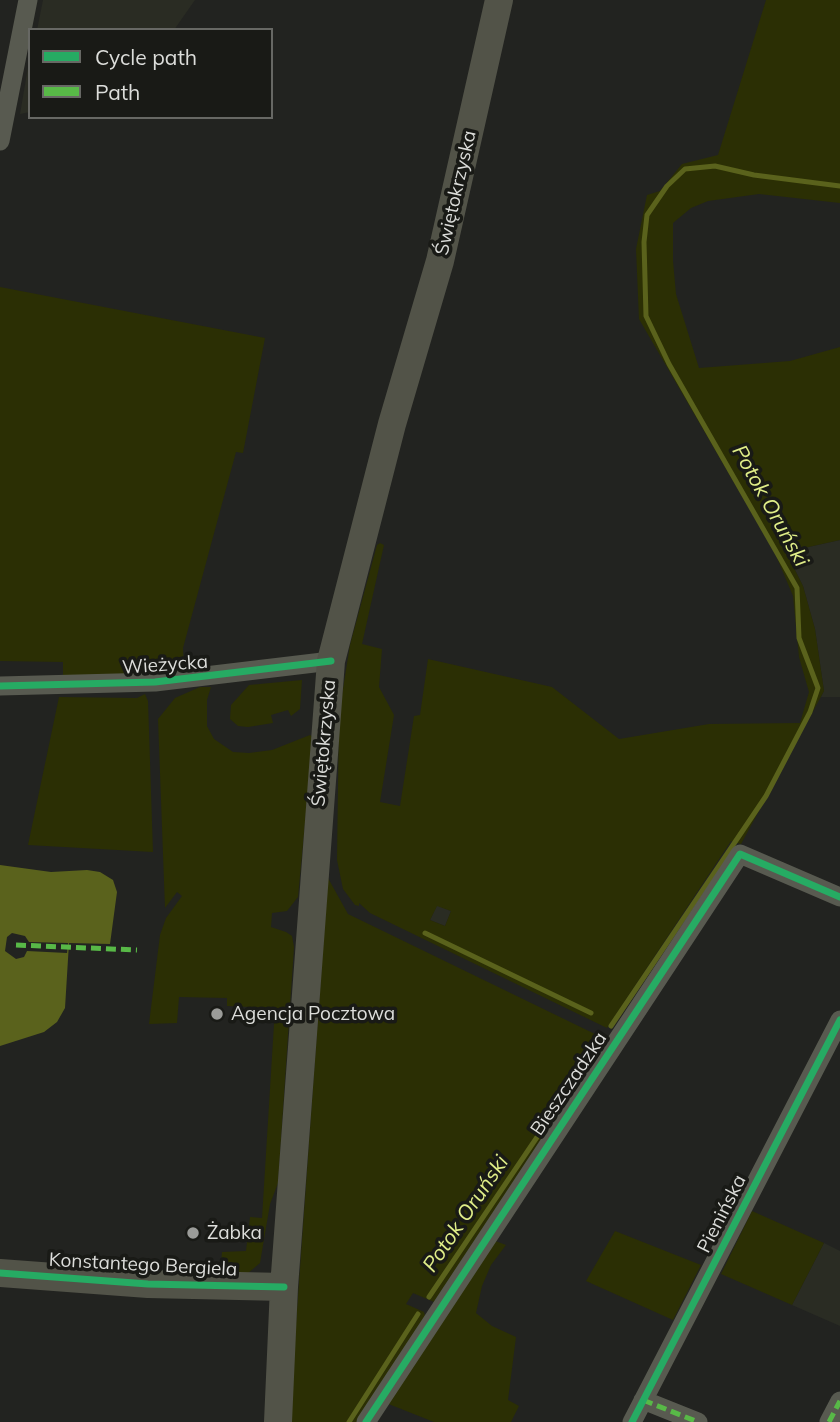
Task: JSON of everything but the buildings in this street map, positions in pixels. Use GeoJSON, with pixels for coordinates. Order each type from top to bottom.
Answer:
{"type":"FeatureCollection","features":[{"type":"Feature","properties":{"kind":"main road","name":"Świętokrzyska"},"geometry":{"type":"LineString","coordinates":[[278,1422],[284,1287],[331,661],[392,424],[440,261],[499,0]]}},
{"type":"Feature","properties":{"kind":"main road","name":"Konstantego Bergiela"},"geometry":{"type":"LineString","coordinates":[[0,1273],[148,1284],[284,1287]]}},
{"type":"Feature","properties":{"kind":"street"},"geometry":{"type":"LineString","coordinates":[[0,136],[28,0]]}},
{"type":"Feature","properties":{"kind":"street","name":"Wieżycka"},"geometry":{"type":"LineString","coordinates":[[0,686],[155,682],[331,661]]}},
{"type":"Feature","properties":{"kind":"street","name":"Bieszczadzka"},"geometry":{"type":"LineString","coordinates":[[366,1422],[740,855],[840,897]]}},
{"type":"Feature","properties":{"kind":"street","name":"Pienińska"},"geometry":{"type":"LineString","coordinates":[[632,1422],[840,1020]]}},
{"type":"Feature","properties":{"kind":"street"},"geometry":{"type":"LineString","coordinates":[[643,1400],[698,1422]]}},
{"type":"Feature","properties":{"kind":"street"},"geometry":{"type":"LineString","coordinates":[[829,1422],[840,1401]]}},
{"type":"Feature","properties":{"kind":"shaded area"},"geometry":{"type":"Polygon","coordinates":[[[43,0],[195,0],[175,28],[37,28],[43,0]]]}},
{"type":"Feature","properties":{"kind":"shaded area"},"geometry":{"type":"Polygon","coordinates":[[[766,0],[840,0],[840,203],[759,194],[708,201],[691,208],[673,223],[676,294],[699,368],[790,361],[840,347],[840,540],[786,552],[803,586],[815,629],[824,691],[741,844],[731,841],[607,1028],[370,913],[359,903],[359,906],[355,905],[343,889],[337,860],[339,714],[350,645],[377,545],[380,543],[384,545],[362,644],[382,649],[379,687],[394,715],[380,802],[400,806],[414,716],[420,715],[428,659],[552,687],[619,739],[709,724],[800,723],[809,692],[799,657],[793,596],[775,553],[639,319],[636,249],[647,195],[660,191],[682,164],[718,155],[766,0]],[[437,906],[430,920],[445,926],[451,911],[437,906]]]}},
{"type":"Feature","properties":{"kind":"shaded area"},"geometry":{"type":"Polygon","coordinates":[[[28,67],[28,112],[20,114],[28,67]]]}},
{"type":"Feature","properties":{"kind":"shaded area"},"geometry":{"type":"Polygon","coordinates":[[[0,287],[265,338],[243,453],[236,452],[183,648],[184,671],[63,677],[63,662],[0,661],[0,287]]]}},
{"type":"Feature","properties":{"kind":"shaded area"},"geometry":{"type":"Polygon","coordinates":[[[840,540],[840,697],[821,697],[824,691],[815,629],[803,586],[786,552],[840,540]]]}},
{"type":"Feature","properties":{"kind":"shaded area"},"geometry":{"type":"Polygon","coordinates":[[[302,680],[300,709],[291,716],[288,710],[271,715],[273,723],[248,727],[238,726],[230,719],[231,705],[249,685],[302,680]]]}},
{"type":"Feature","properties":{"kind":"shaded area"},"geometry":{"type":"Polygon","coordinates":[[[200,687],[211,687],[207,700],[207,726],[214,739],[233,752],[272,750],[310,735],[313,737],[298,897],[287,911],[272,913],[271,927],[292,936],[294,947],[278,1183],[270,1204],[260,1263],[247,1274],[220,1277],[222,1252],[246,1251],[250,1217],[262,1218],[275,1008],[227,1006],[227,998],[179,997],[177,1023],[149,1024],[160,935],[166,918],[182,896],[177,892],[165,908],[158,719],[175,698],[200,687]]]}},
{"type":"Feature","properties":{"kind":"shaded area"},"geometry":{"type":"Polygon","coordinates":[[[145,694],[148,701],[153,852],[28,845],[59,697],[137,698],[145,694]]]}},
{"type":"Feature","properties":{"kind":"shaded area"},"geometry":{"type":"Polygon","coordinates":[[[0,865],[51,872],[100,872],[113,880],[117,892],[110,944],[69,943],[65,1008],[57,1022],[44,1032],[0,1046],[0,865]]]}},
{"type":"Feature","properties":{"kind":"shaded area"},"geometry":{"type":"Polygon","coordinates":[[[328,878],[348,914],[599,1036],[598,1041],[604,1045],[434,1302],[413,1293],[406,1304],[424,1312],[425,1316],[358,1422],[289,1422],[328,878]]]}},
{"type":"Feature","properties":{"kind":"shaded area"},"geometry":{"type":"Polygon","coordinates":[[[437,905],[451,911],[445,926],[430,920],[437,905]]]}},
{"type":"Feature","properties":{"kind":"shaded area"},"geometry":{"type":"Polygon","coordinates":[[[752,1211],[824,1243],[792,1305],[721,1274],[752,1211]]]}},
{"type":"Feature","properties":{"kind":"shaded area"},"geometry":{"type":"Polygon","coordinates":[[[615,1231],[701,1265],[673,1320],[586,1281],[615,1231]]]}},
{"type":"Feature","properties":{"kind":"shaded area"},"geometry":{"type":"Polygon","coordinates":[[[490,1239],[506,1245],[491,1265],[482,1286],[476,1313],[492,1326],[516,1337],[508,1400],[519,1406],[511,1422],[434,1422],[386,1403],[490,1239]]]}},
{"type":"Feature","properties":{"kind":"shaded area"},"geometry":{"type":"Polygon","coordinates":[[[824,1243],[840,1251],[840,1326],[792,1305],[824,1243]]]}},
{"type":"Feature","properties":{"kind":"pier"},"geometry":{"type":"Polygon","coordinates":[[[12,933],[25,936],[29,942],[68,943],[67,953],[27,951],[24,957],[16,959],[5,951],[7,937],[12,933]]]}},
{"type":"Feature","properties":{"kind":"waterway","name":"Potok Oruński"},"geometry":{"type":"LineString","coordinates":[[611,1026],[766,796],[810,712],[818,688],[799,638],[797,588],[669,364],[646,316],[644,242],[647,215],[667,186],[685,169],[715,166],[754,175],[840,186]]}},
{"type":"Feature","properties":{"kind":"waterway"},"geometry":{"type":"LineString","coordinates":[[425,933],[591,1013]]}},
{"type":"Feature","properties":{"kind":"waterway","name":"Potok Oruński"},"geometry":{"type":"LineString","coordinates":[[429,1297],[600,1044]]}},
{"type":"Feature","properties":{"kind":"waterway","name":"Potok Oruński"},"geometry":{"type":"LineString","coordinates":[[349,1422],[418,1314]]}},
{"type":"Feature","properties":{"kind":"marked path"},"geometry":{"type":"LineString","coordinates":[[16,945],[137,950]]}},
{"type":"Feature","properties":{"kind":"marked path"},"geometry":{"type":"LineString","coordinates":[[643,1400],[698,1422]]}},
{"type":"Feature","properties":{"kind":"marked path"},"geometry":{"type":"LineString","coordinates":[[829,1422],[840,1401]]}},
{"type":"Feature","properties":{"kind":"cycle path"},"geometry":{"type":"LineString","coordinates":[[0,686],[155,682],[331,661]]}},
{"type":"Feature","properties":{"kind":"cycle path"},"geometry":{"type":"LineString","coordinates":[[366,1422],[740,854],[840,897]]}},
{"type":"Feature","properties":{"kind":"cycle path"},"geometry":{"type":"LineString","coordinates":[[632,1422],[840,1020]]}},
{"type":"Feature","properties":{"kind":"cycle path"},"geometry":{"type":"LineString","coordinates":[[0,1273],[148,1284],[284,1287]]}},
{"type":"Feature","properties":{"kind":"place","name":"Agencja Pocztowa"},"geometry":{"type":"Point","coordinates":[217,1014]}},
{"type":"Feature","properties":{"kind":"place","name":"Żabka"},"geometry":{"type":"Point","coordinates":[193,1233]}}]}
